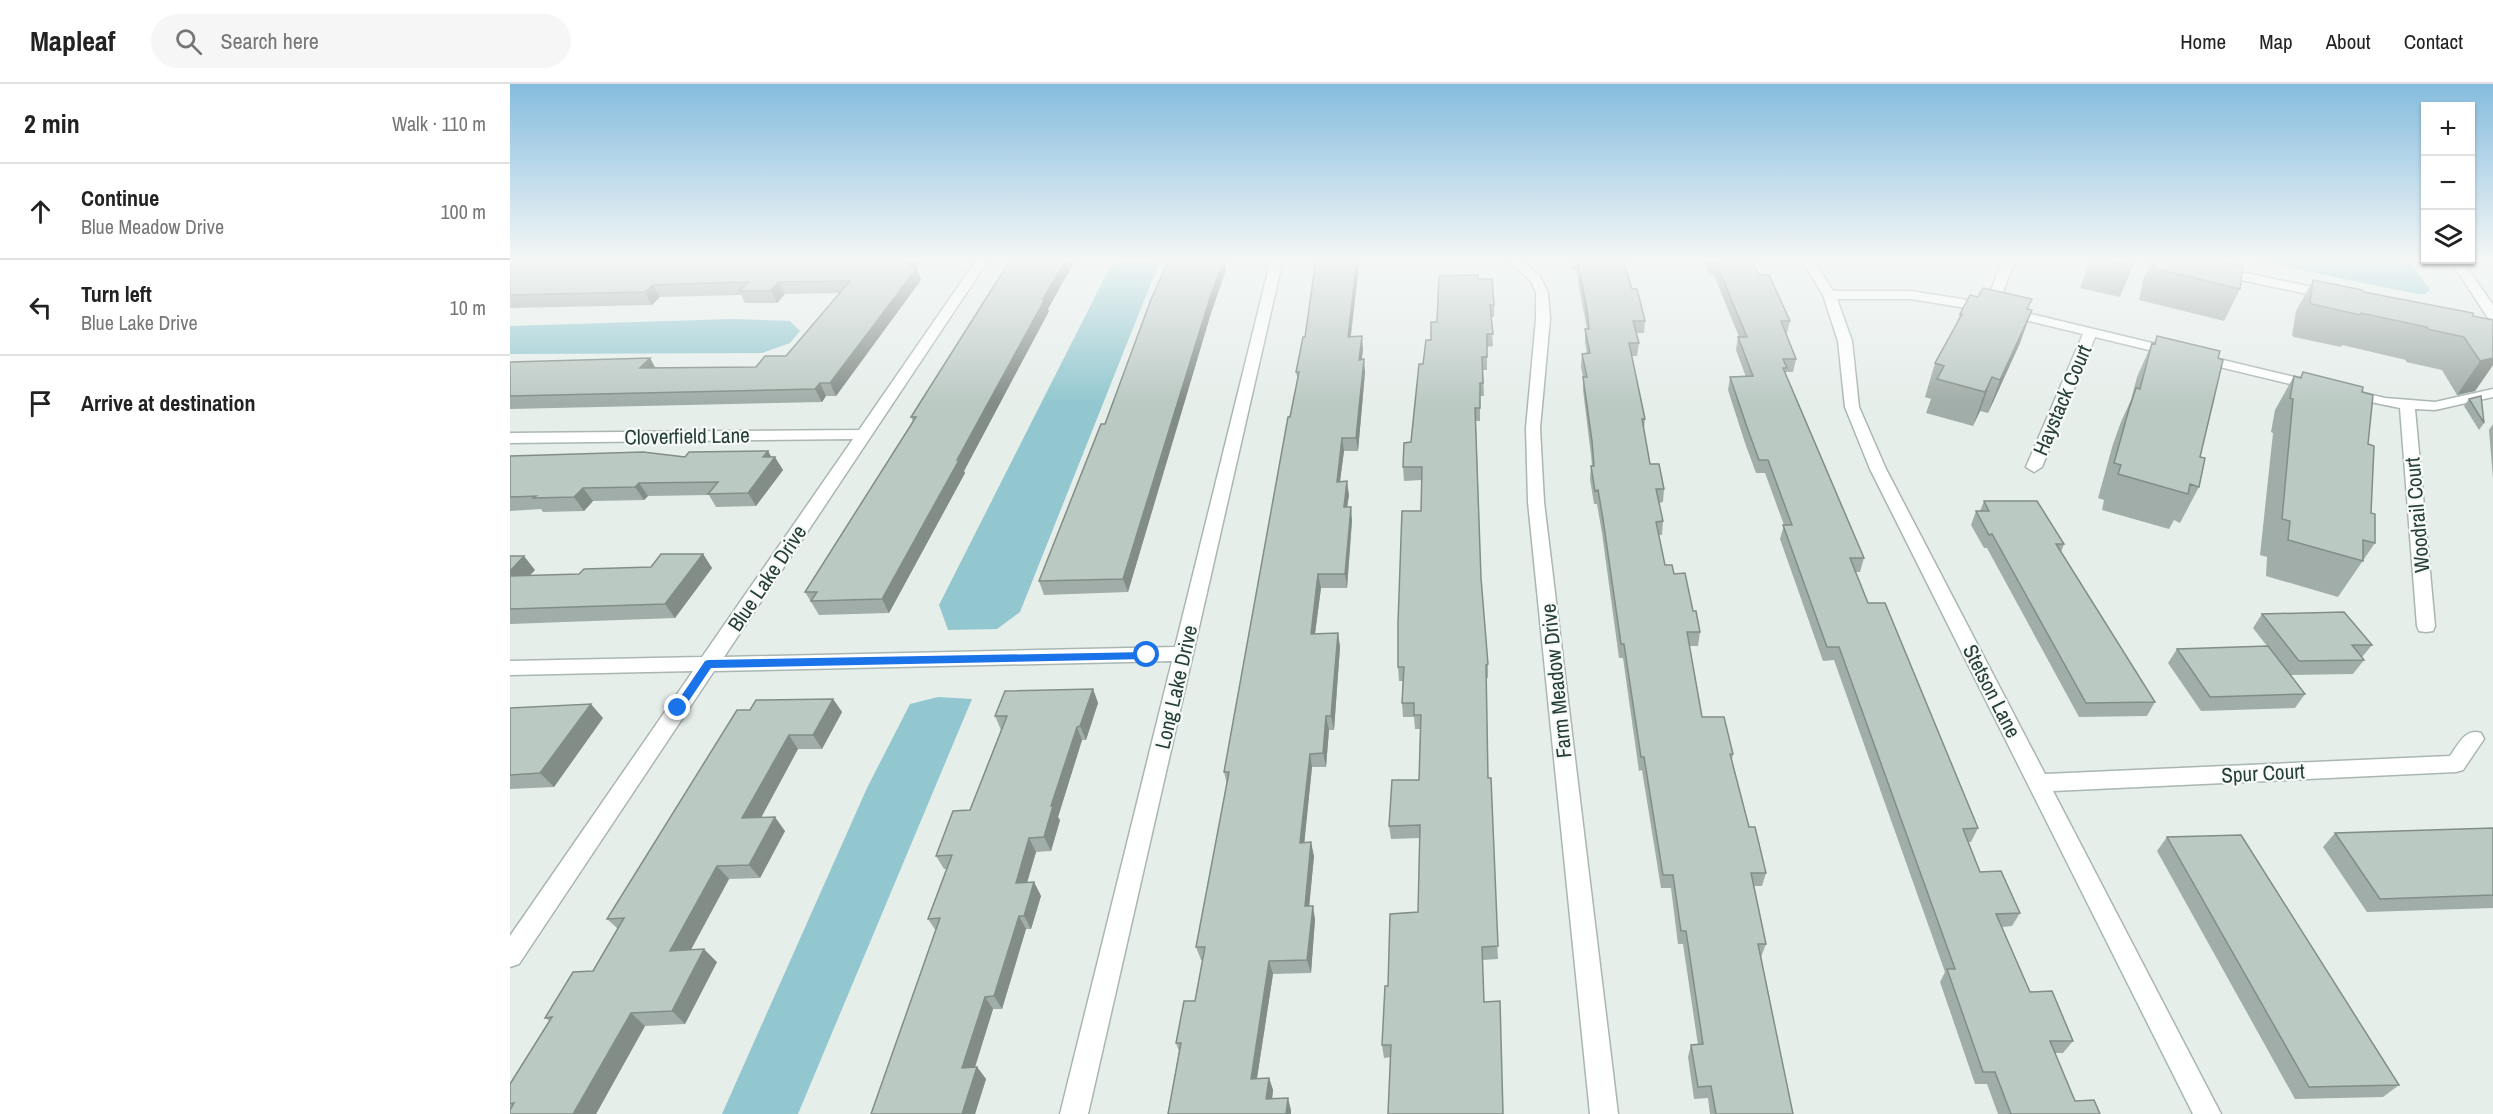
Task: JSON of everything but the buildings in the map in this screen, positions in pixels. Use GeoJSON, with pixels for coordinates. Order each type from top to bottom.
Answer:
{"type":"FeatureCollection","features":[{"type":"Feature","properties":{"kind":"street","name":"Blue Lake Drive"},"geometry":{"type":"LineString","coordinates":[[510,956],[951,307]]}},
{"type":"Feature","properties":{"kind":"street","name":"Long Lake Drive"},"geometry":{"type":"LineString","coordinates":[[1074,1114],[1265,307]]}},
{"type":"Feature","properties":{"kind":"street","name":"Farm Meadow Drive"},"geometry":{"type":"LineString","coordinates":[[1543,307],[1533,428],[1536,502],[1604,1114]]}},
{"type":"Feature","properties":{"kind":"street","name":"Stetson Lane"},"geometry":{"type":"LineString","coordinates":[[1833,307],[1845,340],[1852,407],[1878,469],[2206,1114]]}},
{"type":"Feature","properties":{"kind":"street"},"geometry":{"type":"LineString","coordinates":[[1985,307],[2385,402],[2435,406],[2493,393]]}},
{"type":"Feature","properties":{"kind":"street","name":"Haystack Court"},"geometry":{"type":"LineString","coordinates":[[2034,467],[2090,333]]}},
{"type":"Feature","properties":{"kind":"street","name":"Woodrail Court"},"geometry":{"type":"LineString","coordinates":[[2407,404],[2426,626]]}},
{"type":"Feature","properties":{"kind":"street","name":"Cloverfield Lane"},"geometry":{"type":"LineString","coordinates":[[510,438],[865,434]]}},
{"type":"Feature","properties":{"kind":"street"},"geometry":{"type":"LineString","coordinates":[[510,668],[1184,654]]}},
{"type":"Feature","properties":{"kind":"street","name":"Spur Court"},"geometry":{"type":"LineString","coordinates":[[2038,783],[2456,764],[2474,739]]}},
{"type":"Feature","properties":{"kind":"water"},"geometry":{"type":"Polygon","coordinates":[[[1090,307],[1141,307],[1020,612],[997,629],[948,630],[939,605],[1090,307]]]}},
{"type":"Feature","properties":{"kind":"water"},"geometry":{"type":"Polygon","coordinates":[[[732,319],[790,321],[800,331],[790,343],[762,353],[510,354],[510,326],[732,319]]]}},
{"type":"Feature","properties":{"kind":"water"},"geometry":{"type":"Polygon","coordinates":[[[938,697],[972,699],[798,1114],[722,1114],[867,788],[910,704],[938,697]]]}},
{"type":"Feature","properties":{"kind":"route"},"geometry":{"type":"LineString","coordinates":[[678,708],[708,664],[1147,655]]}}]}
